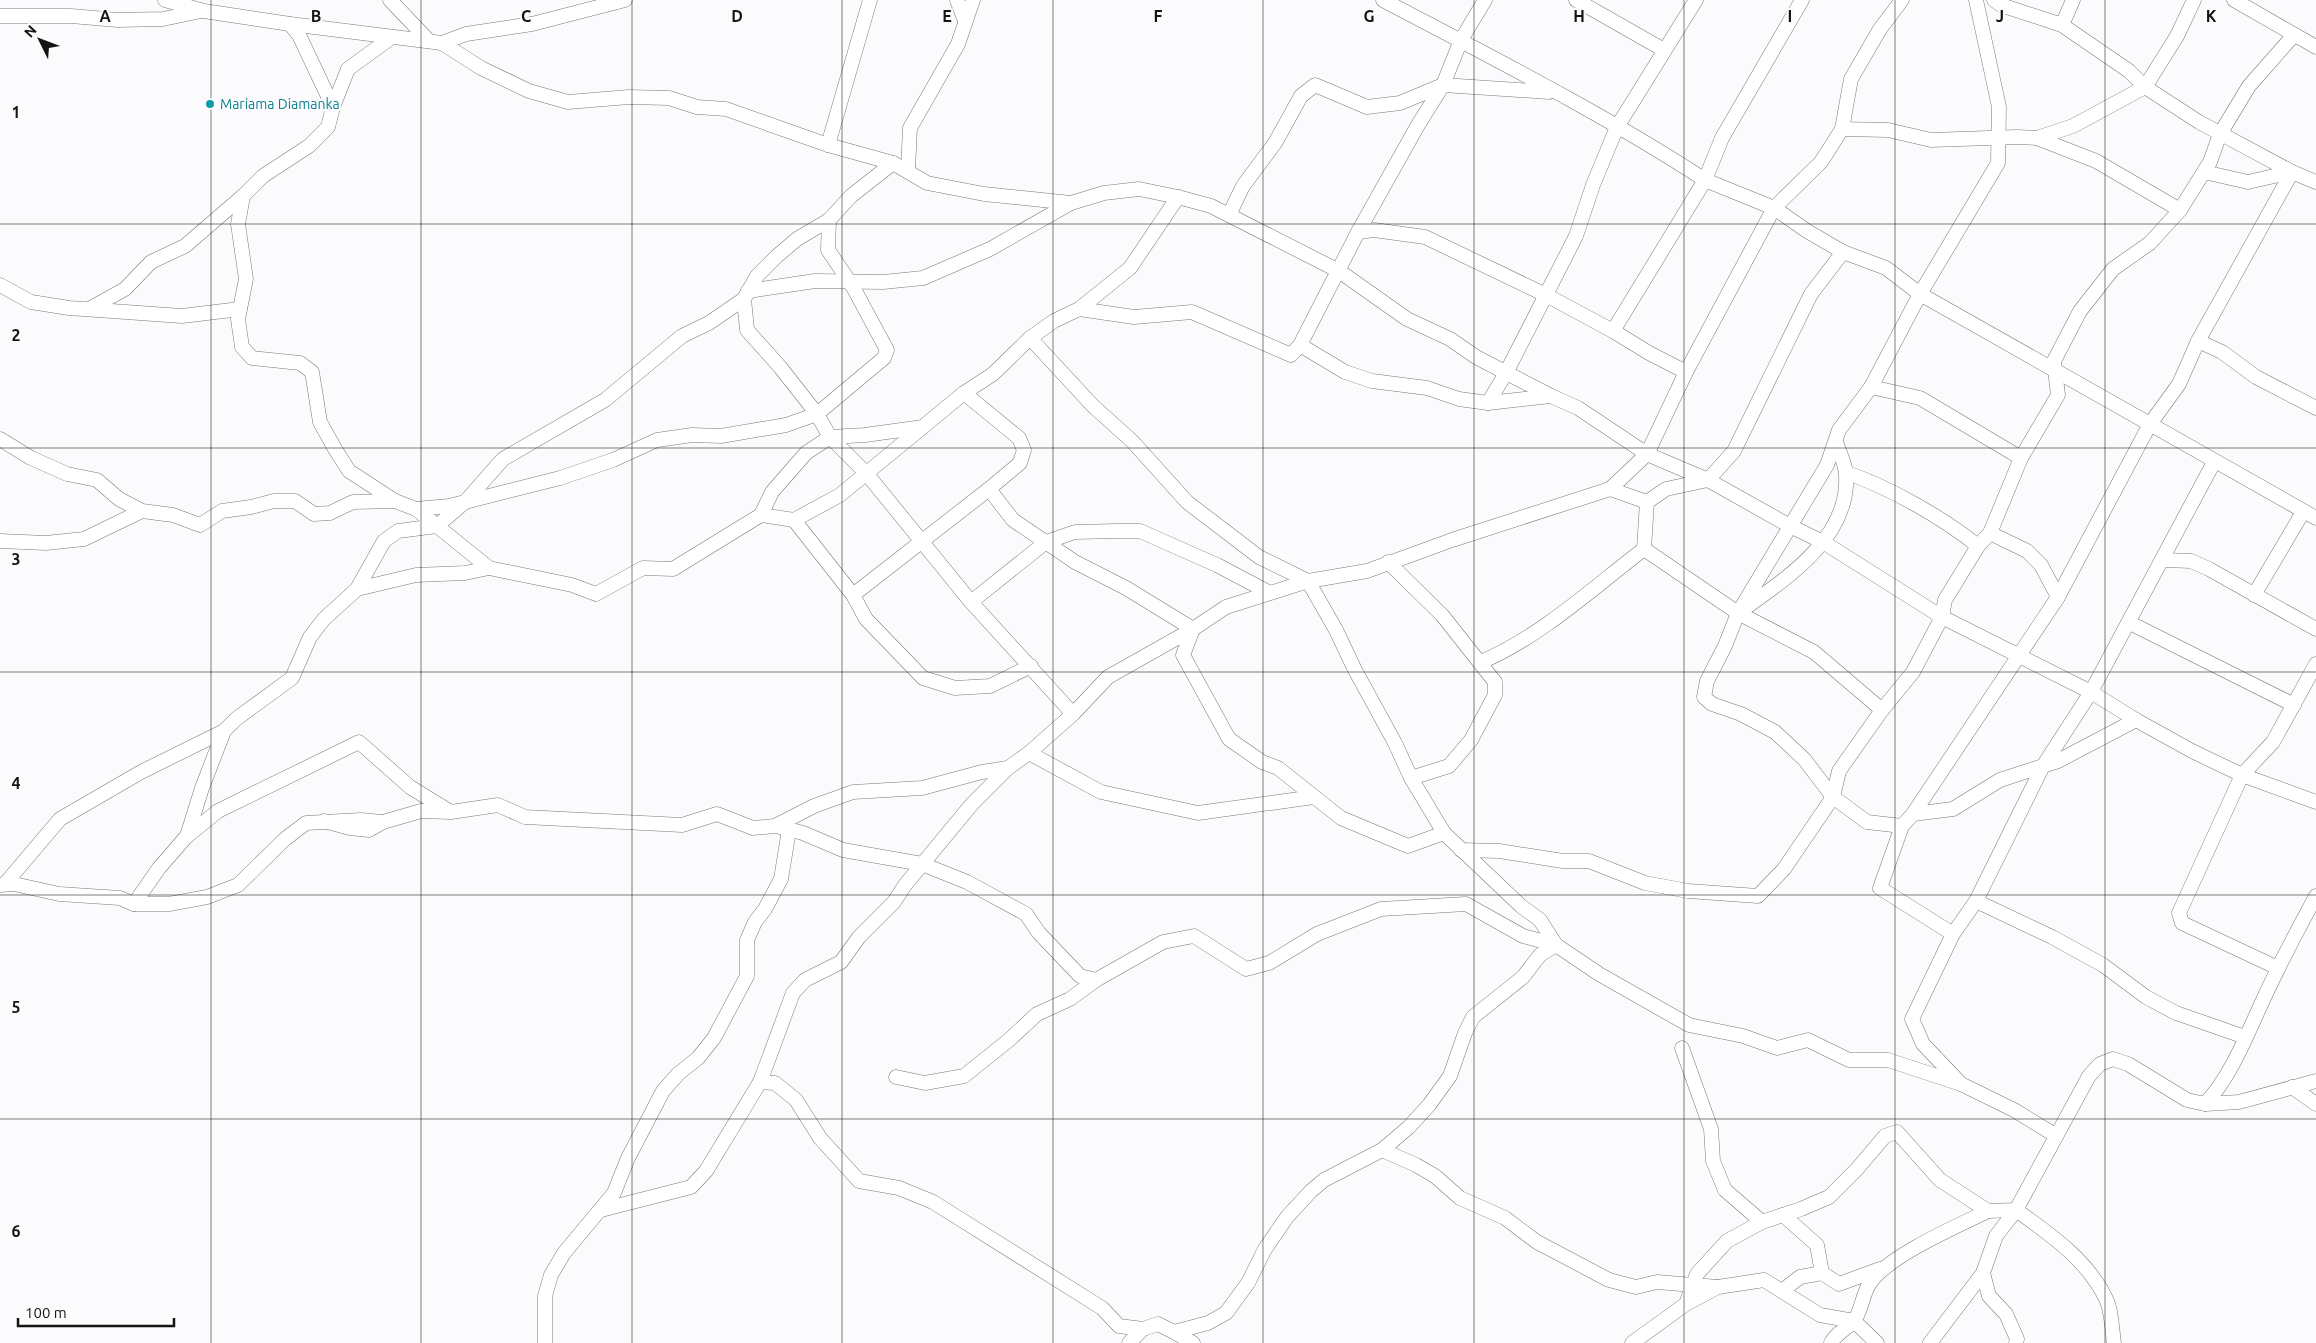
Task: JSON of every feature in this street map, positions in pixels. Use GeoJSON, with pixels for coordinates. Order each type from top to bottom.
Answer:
{"type":"FeatureCollection","features":[{"type":"Feature","properties":{"kind":"street"},"geometry":{"type":"LineString","coordinates":[[165,0],[204,11],[436,42],[466,34],[532,24],[625,0]]}},
{"type":"Feature","properties":{"kind":"street"},"geometry":{"type":"LineString","coordinates":[[390,0],[436,42],[481,68],[529,91],[568,102],[629,97],[669,98],[696,107],[726,110],[828,145],[893,163],[927,182],[984,194],[1071,203]]}},
{"type":"Feature","properties":{"kind":"street"},"geometry":{"type":"LineString","coordinates":[[828,145],[870,0]]}},
{"type":"Feature","properties":{"kind":"street"},"geometry":{"type":"LineString","coordinates":[[957,0],[964,21]]}},
{"type":"Feature","properties":{"kind":"street"},"geometry":{"type":"LineString","coordinates":[[908,170],[910,128],[958,44],[964,21],[973,0]]}},
{"type":"Feature","properties":{"kind":"street"},"geometry":{"type":"LineString","coordinates":[[1383,0],[1461,40],[1705,180],[1774,208],[1807,231],[1843,252],[1867,259],[1886,268],[1920,294],[2316,518]]}},
{"type":"Feature","properties":{"kind":"street"},"geometry":{"type":"LineString","coordinates":[[1079,309],[1134,317],[1192,312],[1291,355],[1300,345],[1358,232],[1418,125],[1443,85],[1461,40],[1485,0]]}},
{"type":"Feature","properties":{"kind":"street"},"geometry":{"type":"LineString","coordinates":[[1488,403],[1506,373],[1576,236],[1593,184],[1617,128],[1696,0]]}},
{"type":"Feature","properties":{"kind":"street"},"geometry":{"type":"LineString","coordinates":[[1613,331],[1705,180],[1722,138],[1802,0]]}},
{"type":"Feature","properties":{"kind":"street"},"geometry":{"type":"LineString","coordinates":[[601,1210],[691,1187],[706,1170],[760,1082],[793,993],[805,980],[841,962],[859,937],[894,902],[922,864],[972,804],[1008,768],[1029,753],[1073,714],[1108,678],[1193,630],[1226,607],[1308,580],[1367,571],[1388,562],[1610,489],[1647,454],[1686,372],[1774,208],[1821,162],[1842,129],[1851,80],[1880,30],[1902,0]]}},
{"type":"Feature","properties":{"kind":"street"},"geometry":{"type":"LineString","coordinates":[[1902,826],[1867,822],[1834,797],[1804,759],[1775,732],[1741,714],[1712,704],[1704,697],[1707,680],[1725,646],[1738,613],[1827,464],[1839,430],[1871,387],[1920,294],[1998,163],[2000,137],[1999,107],[1976,0]]}},
{"type":"Feature","properties":{"kind":"street"},"geometry":{"type":"LineString","coordinates":[[1994,0],[2001,5],[2062,26],[2129,71],[2145,87],[2220,134],[2292,172],[2316,182]]}},
{"type":"Feature","properties":{"kind":"street"},"geometry":{"type":"LineString","coordinates":[[2062,26],[2073,0]]}},
{"type":"Feature","properties":{"kind":"street"},"geometry":{"type":"LineString","coordinates":[[2038,138],[2073,126],[2145,87],[2177,36],[2194,0]]}},
{"type":"Feature","properties":{"kind":"street"},"geometry":{"type":"LineString","coordinates":[[2234,0],[2293,36],[2316,47]]}},
{"type":"Feature","properties":{"kind":"street"},"geometry":{"type":"LineString","coordinates":[[1585,2],[1664,50]]}},
{"type":"Feature","properties":{"kind":"street"},"geometry":{"type":"LineString","coordinates":[[0,16],[71,16],[118,20],[169,19],[204,11]]}},
{"type":"Feature","properties":{"kind":"street"},"geometry":{"type":"LineString","coordinates":[[290,24],[298,35],[333,107]]}},
{"type":"Feature","properties":{"kind":"street"},"geometry":{"type":"LineString","coordinates":[[1461,850],[1499,852],[1563,861],[1589,861],[1645,883],[1688,891],[1758,896],[1784,869],[1834,797],[1839,771],[1882,710],[1913,672],[1942,617],[1945,600],[1978,546],[1990,533],[2021,458],[2058,395],[2054,361],[2080,311],[2113,270],[2150,243],[2180,210],[2204,172],[2220,134],[2249,86],[2293,36]]}},
{"type":"Feature","properties":{"kind":"street"},"geometry":{"type":"LineString","coordinates":[[89,309],[125,289],[151,262],[185,246],[264,176],[309,146],[328,127],[333,107],[348,69],[392,37]]}},
{"type":"Feature","properties":{"kind":"street"},"geometry":{"type":"LineString","coordinates":[[1229,215],[1243,186],[1275,143],[1301,96],[1316,85],[1367,108],[1400,103],[1443,85],[1555,93]]}},
{"type":"Feature","properties":{"kind":"street"},"geometry":{"type":"LineString","coordinates":[[1842,129],[1888,130],[1931,140],[2000,137],[2038,138],[2096,161],[2180,210]]}},
{"type":"Feature","properties":{"kind":"street"},"geometry":{"type":"LineString","coordinates":[[2,884],[60,819],[133,776],[224,731],[236,719],[292,678],[310,637],[324,619],[357,589],[384,541],[398,531],[437,526],[466,502],[503,459],[606,400],[682,336],[709,323],[746,295],[757,276],[777,256],[797,239],[829,220],[851,196],[893,163]]}},
{"type":"Feature","properties":{"kind":"street"},"geometry":{"type":"LineString","coordinates":[[2204,172],[2248,182],[2292,172]]}},
{"type":"Feature","properties":{"kind":"street"},"geometry":{"type":"LineString","coordinates":[[1952,934],[1880,888],[1902,826],[1913,814],[2058,596],[2150,424],[2179,384],[2198,341],[2292,172]]}},
{"type":"Feature","properties":{"kind":"street"},"geometry":{"type":"LineString","coordinates":[[746,295],[815,282],[922,278],[990,249],[1071,203],[1104,193],[1139,189],[1211,206],[1338,271],[1407,319],[1450,339],[1476,357],[1506,373],[1578,408],[1647,454],[1708,480],[1790,526],[1823,542],[1942,617],[2091,692],[2136,720],[2242,775],[2316,802]]}},
{"type":"Feature","properties":{"kind":"street"},"geometry":{"type":"LineString","coordinates":[[243,196],[238,224],[246,279],[238,319],[242,347],[252,358],[300,363],[312,372],[320,422],[349,470],[395,501],[416,509],[489,568]]}},
{"type":"Feature","properties":{"kind":"street"},"geometry":{"type":"LineString","coordinates":[[761,515],[794,520],[840,495],[964,393],[993,374],[1030,338],[1054,321],[1079,309],[1130,268],[1178,197]]}},
{"type":"Feature","properties":{"kind":"street"},"geometry":{"type":"LineString","coordinates":[[416,509],[449,506],[560,478],[613,460],[658,440],[692,435],[721,436],[786,425],[817,414],[884,358],[887,350],[870,314],[828,250],[829,220]]}},
{"type":"Feature","properties":{"kind":"street"},"geometry":{"type":"LineString","coordinates":[[1358,232],[1374,230],[1425,237],[1546,295],[1686,372]]}},
{"type":"Feature","properties":{"kind":"street"},"geometry":{"type":"LineString","coordinates":[[1647,502],[1666,489],[1708,480],[1734,451],[1812,294],[1843,252]]}},
{"type":"Feature","properties":{"kind":"street"},"geometry":{"type":"LineString","coordinates":[[0,285],[31,302],[89,309],[182,316],[240,309]]}},
{"type":"Feature","properties":{"kind":"street"},"geometry":{"type":"LineString","coordinates":[[746,295],[747,330],[817,414],[830,437],[866,473],[971,602],[1073,714]]}},
{"type":"Feature","properties":{"kind":"street"},"geometry":{"type":"LineString","coordinates":[[1030,338],[1093,406],[1132,441],[1192,507],[1259,557],[1308,580],[1395,742],[1411,778],[1444,834],[1521,906],[1540,920],[1556,945]]}},
{"type":"Feature","properties":{"kind":"street"},"geometry":{"type":"LineString","coordinates":[[2198,341],[2222,352],[2256,378],[2312,404]]}},
{"type":"Feature","properties":{"kind":"street"},"geometry":{"type":"LineString","coordinates":[[1300,345],[1345,372],[1372,381],[1427,388],[1459,399],[1488,403],[1551,396]]}},
{"type":"Feature","properties":{"kind":"street"},"geometry":{"type":"LineString","coordinates":[[1871,387],[1920,398],[2021,458]]}},
{"type":"Feature","properties":{"kind":"street"},"geometry":{"type":"LineString","coordinates":[[853,595],[1020,463],[1024,450],[1020,438],[964,393]]}},
{"type":"Feature","properties":{"kind":"street"},"geometry":{"type":"LineString","coordinates":[[357,589],[416,575],[465,573],[489,568],[572,585],[596,594],[643,568],[673,569],[761,515],[772,492],[806,453],[830,437],[865,435],[925,426]]}},
{"type":"Feature","properties":{"kind":"street"},"geometry":{"type":"LineString","coordinates":[[0,439],[32,458],[67,474],[97,480],[118,499],[142,511],[173,515],[200,525],[222,511],[251,507],[274,501],[295,501],[314,514],[330,513],[353,502],[395,501]]}},
{"type":"Feature","properties":{"kind":"street"},"geometry":{"type":"LineString","coordinates":[[1738,613],[1788,576],[1823,542],[1845,503],[1846,473],[1836,442]]}},
{"type":"Feature","properties":{"kind":"street"},"geometry":{"type":"LineString","coordinates":[[1961,1084],[1923,1044],[1912,1019],[1952,934],[1976,901],[2043,766],[2091,692],[2130,623],[2214,462]]}},
{"type":"Feature","properties":{"kind":"street"},"geometry":{"type":"LineString","coordinates":[[1846,473],[1865,480],[1910,503],[1960,531],[1978,546]]}},
{"type":"Feature","properties":{"kind":"street"},"geometry":{"type":"LineString","coordinates":[[989,489],[1013,520],[1075,562],[1126,588],[1193,630]]}},
{"type":"Feature","properties":{"kind":"street"},"geometry":{"type":"LineString","coordinates":[[1610,489],[1647,502]]}},
{"type":"Feature","properties":{"kind":"street"},"geometry":{"type":"LineString","coordinates":[[1481,662],[1503,653],[1546,624],[1644,549],[1647,502]]}},
{"type":"Feature","properties":{"kind":"street"},"geometry":{"type":"LineString","coordinates":[[0,541],[46,543],[84,540],[142,511]]}},
{"type":"Feature","properties":{"kind":"street"},"geometry":{"type":"LineString","coordinates":[[2254,595],[2303,512]]}},
{"type":"Feature","properties":{"kind":"street"},"geometry":{"type":"LineString","coordinates":[[794,520],[853,595],[866,619],[923,678],[955,688],[990,686],[1031,666]]}},
{"type":"Feature","properties":{"kind":"street"},"geometry":{"type":"LineString","coordinates":[[971,602],[1046,542],[1075,532],[1140,531],[1216,565],[1268,592]]}},
{"type":"Feature","properties":{"kind":"street"},"geometry":{"type":"LineString","coordinates":[[1990,533],[2027,551],[2041,565],[2058,596]]}},
{"type":"Feature","properties":{"kind":"street"},"geometry":{"type":"LineString","coordinates":[[1644,549],[1738,613],[1814,652],[1882,710]]}},
{"type":"Feature","properties":{"kind":"street"},"geometry":{"type":"LineString","coordinates":[[2164,560],[2191,561],[2316,629]]}},
{"type":"Feature","properties":{"kind":"street"},"geometry":{"type":"LineString","coordinates":[[1388,562],[1442,615],[1495,682],[1495,695],[1471,740],[1449,766],[1411,778]]}},
{"type":"Feature","properties":{"kind":"street"},"geometry":{"type":"LineString","coordinates":[[2130,623],[2294,705]]}},
{"type":"Feature","properties":{"kind":"street"},"geometry":{"type":"LineString","coordinates":[[1193,630],[1183,655],[1229,740],[1262,762],[1278,768],[1341,818],[1408,846],[1444,834]]}},
{"type":"Feature","properties":{"kind":"street"},"geometry":{"type":"LineString","coordinates":[[2278,968],[2182,924],[2179,913],[2242,775],[2273,742],[2316,664]]}},
{"type":"Feature","properties":{"kind":"street"},"geometry":{"type":"LineString","coordinates":[[1913,814],[1953,809],[2000,780],[2058,761],[2136,720]]}},
{"type":"Feature","properties":{"kind":"street"},"geometry":{"type":"LineString","coordinates":[[186,837],[224,731]]}},
{"type":"Feature","properties":{"kind":"street"},"geometry":{"type":"LineString","coordinates":[[134,904],[159,868],[186,837],[218,811],[359,742],[410,787],[451,812]]}},
{"type":"Feature","properties":{"kind":"street"},"geometry":{"type":"LineString","coordinates":[[1029,753],[1101,792],[1198,812],[1314,797]]}},
{"type":"Feature","properties":{"kind":"street"},"geometry":{"type":"LineString","coordinates":[[775,826],[814,806],[853,792],[922,788],[982,772],[1008,768]]}},
{"type":"Feature","properties":{"kind":"street"},"geometry":{"type":"LineString","coordinates":[[2,884],[14,884],[59,894],[120,898],[134,904],[168,904],[197,899],[238,885],[285,839],[306,822],[361,820],[383,822],[421,811],[451,812],[498,805],[526,817],[682,825],[716,814],[753,828],[775,826],[843,850],[922,864],[967,882],[1026,914],[1039,934],[1080,976],[1096,980]]}},
{"type":"Feature","properties":{"kind":"street"},"geometry":{"type":"LineString","coordinates":[[545,1343],[546,1296],[551,1275],[564,1253],[614,1192],[628,1158],[663,1091],[678,1074],[698,1058],[714,1038],[740,991],[747,976],[747,940],[755,922],[765,909],[781,879],[789,830]]}},
{"type":"Feature","properties":{"kind":"street"},"geometry":{"type":"LineString","coordinates":[[2204,1104],[2218,1089],[2316,896]]}},
{"type":"Feature","properties":{"kind":"street"},"geometry":{"type":"LineString","coordinates":[[1976,901],[2052,937],[2103,965],[2146,997],[2176,1013],[2245,1037]]}},
{"type":"Feature","properties":{"kind":"street"},"geometry":{"type":"LineString","coordinates":[[896,1077],[925,1083],[964,1076],[1009,1040],[1037,1014],[1070,999],[1096,980],[1163,942],[1194,936],[1246,969],[1269,963],[1317,934],[1381,908],[1466,904],[1523,936],[1556,945],[1599,974],[1689,1024],[1743,1036],[1777,1048],[1808,1040],[1849,1060],[1888,1060],[1961,1084],[2014,1110],[2056,1135]]}},
{"type":"Feature","properties":{"kind":"street"},"geometry":{"type":"LineString","coordinates":[[1174,1332],[1208,1323],[1226,1313],[1248,1283],[1265,1249],[1287,1217],[1324,1180],[1353,1163],[1382,1150],[1409,1127],[1429,1105],[1450,1076],[1465,1033],[1473,1017],[1523,977],[1540,955],[1556,945]]}},
{"type":"Feature","properties":{"kind":"street"},"geometry":{"type":"LineString","coordinates":[[1682,1048],[1711,1129],[1713,1161],[1725,1190],[1762,1222]]}},
{"type":"Feature","properties":{"kind":"street"},"geometry":{"type":"LineString","coordinates":[[1930,1343],[1983,1273],[1996,1236],[2016,1210],[2089,1076],[2100,1064],[2112,1059],[2128,1064],[2187,1100],[2204,1104],[2239,1102],[2316,1081]]}},
{"type":"Feature","properties":{"kind":"street"},"geometry":{"type":"LineString","coordinates":[[760,1082],[775,1083],[796,1100],[820,1138],[859,1181],[898,1188],[933,1202],[1102,1308],[1119,1326],[1143,1329],[1158,1324],[1193,1343]]}},
{"type":"Feature","properties":{"kind":"street"},"geometry":{"type":"LineString","coordinates":[[2292,1087],[2316,1104]]}},
{"type":"Feature","properties":{"kind":"street"},"geometry":{"type":"LineString","coordinates":[[1686,1304],[1697,1274],[1726,1241],[1762,1222],[1829,1197],[1857,1169],[1885,1136],[1897,1132],[1940,1180],[1988,1211]]}},
{"type":"Feature","properties":{"kind":"street"},"geometry":{"type":"LineString","coordinates":[[1382,1150],[1416,1165],[1434,1176],[1460,1198],[1505,1218],[1537,1242],[1609,1280],[1636,1287],[1657,1282],[1718,1287],[1764,1280],[1820,1315],[1854,1321],[1877,1343]]}},
{"type":"Feature","properties":{"kind":"street"},"geometry":{"type":"LineString","coordinates":[[1831,1343],[1835,1336],[1854,1321],[1870,1283],[1886,1268],[1929,1240],[1988,1211],[2016,1210],[2068,1248],[2089,1273],[2108,1302],[2114,1343]]}},
{"type":"Feature","properties":{"kind":"street"},"geometry":{"type":"LineString","coordinates":[[1783,1215],[1817,1245],[1822,1273]]}},
{"type":"Feature","properties":{"kind":"street"},"geometry":{"type":"LineString","coordinates":[[1782,1291],[1800,1277],[1822,1273],[1839,1284],[1886,1268]]}},
{"type":"Feature","properties":{"kind":"street"},"geometry":{"type":"LineString","coordinates":[[1983,1273],[1988,1296],[2006,1314],[2017,1340],[2016,1343]]}},
{"type":"Feature","properties":{"kind":"street"},"geometry":{"type":"LineString","coordinates":[[1632,1343],[1686,1304],[1718,1287]]}},
{"type":"Feature","properties":{"kind":"street"},"geometry":{"type":"LineString","coordinates":[[1129,1343],[1143,1329]]}},
{"type":"Feature","properties":{"kind":"place","name":"Mariama Diamanka"},"geometry":{"type":"Point","coordinates":[210,104]}}]}
